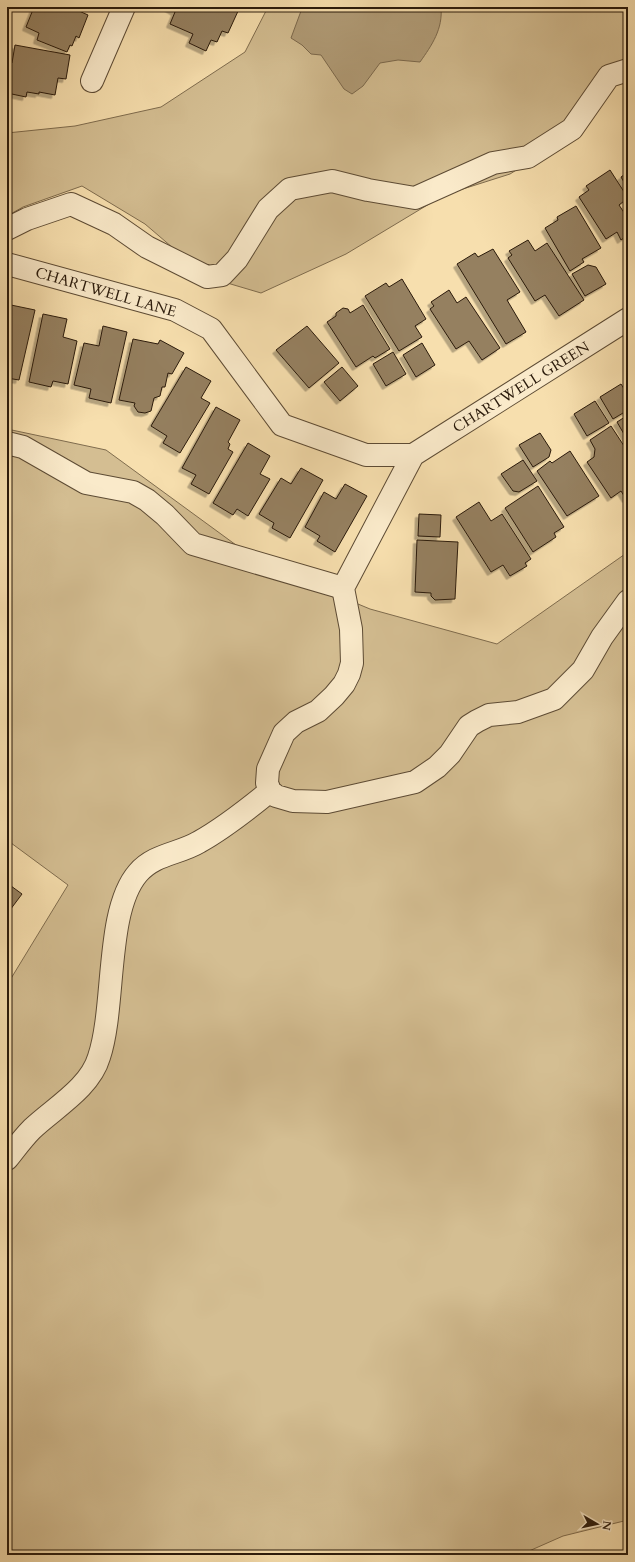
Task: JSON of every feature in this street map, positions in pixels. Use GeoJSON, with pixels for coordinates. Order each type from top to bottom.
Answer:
{"type":"FeatureCollection","features":[{"type":"Feature","properties":{"kind":"street"},"geometry":{"type":"LineString","coordinates":[[92,81],[124,7]]}},
{"type":"Feature","properties":{"kind":"street"},"geometry":{"type":"LineString","coordinates":[[7,229],[27,219],[71,204],[114,224],[147,247],[207,277],[222,275],[237,259],[268,209],[290,189],[332,181],[368,190],[415,198],[493,163],[528,157],[572,129],[609,76],[628,70]]}},
{"type":"Feature","properties":{"kind":"street","name":"CHARTWELL LANE"},"geometry":{"type":"LineString","coordinates":[[7,264],[175,310],[211,329],[282,425],[366,455],[413,455]]}},
{"type":"Feature","properties":{"kind":"street","name":"CHARTWELL GREEN"},"geometry":{"type":"LineString","coordinates":[[413,455],[628,319]]}},
{"type":"Feature","properties":{"kind":"street"},"geometry":{"type":"LineString","coordinates":[[7,443],[23,448],[86,483],[133,492],[147,500],[165,514],[193,544],[343,588]]}},
{"type":"Feature","properties":{"kind":"street"},"geometry":{"type":"LineString","coordinates":[[413,455],[343,588],[351,629],[352,663],[349,674],[344,684],[334,696],[318,711],[296,722],[284,733],[268,769],[267,783],[270,791],[276,796],[293,801],[327,802],[416,782],[438,767],[450,754],[470,726],[477,721],[489,715],[518,712],[554,699],[583,670],[602,637],[628,601]]}},
{"type":"Feature","properties":{"kind":"street"},"geometry":{"type":"LineString","coordinates":[[7,1159],[31,1130],[80,1087],[97,1062],[110,996],[117,926],[124,896],[138,872],[152,860],[199,842],[270,791]]}},
{"type":"Feature","properties":{"kind":"shaded area"},"geometry":{"type":"Polygon","coordinates":[[[268,7],[628,7],[628,63],[579,131],[510,174],[444,195],[346,254],[261,293],[207,277],[145,224],[82,186],[23,207],[7,216],[7,133],[75,126],[161,107],[245,52],[268,7]]]}},
{"type":"Feature","properties":{"kind":"shaded area"},"geometry":{"type":"Polygon","coordinates":[[[299,7],[441,7],[441,15],[436,36],[420,62],[398,60],[380,63],[363,86],[352,94],[344,89],[321,55],[311,54],[302,45],[291,38],[301,11],[299,7]]]}},
{"type":"Feature","properties":{"kind":"shaded area"},"geometry":{"type":"Polygon","coordinates":[[[7,429],[106,450],[262,564],[370,609],[497,644],[628,552],[628,1520],[563,1536],[520,1555],[7,1555],[7,985],[68,885],[7,840],[7,429]]]}},
{"type":"Feature","properties":{"kind":"building"},"geometry":{"type":"Polygon","coordinates":[[[34,7],[70,7],[88,15],[79,38],[76,36],[72,46],[70,45],[67,52],[37,40],[39,33],[26,27],[34,7]]]}},
{"type":"Feature","properties":{"kind":"building"},"geometry":{"type":"Polygon","coordinates":[[[167,7],[235,7],[239,9],[228,33],[222,31],[217,42],[211,40],[206,51],[189,43],[193,34],[170,24],[175,12],[167,7]]]}},
{"type":"Feature","properties":{"kind":"building"},"geometry":{"type":"Polygon","coordinates":[[[15,45],[70,55],[66,79],[58,78],[55,95],[39,92],[39,94],[27,92],[26,97],[7,93],[7,62],[12,63],[15,45]]]}},
{"type":"Feature","properties":{"kind":"building"},"geometry":{"type":"Polygon","coordinates":[[[610,170],[628,198],[619,205],[625,214],[628,212],[628,235],[621,240],[617,232],[606,239],[579,197],[589,190],[586,186],[610,170]]]}},
{"type":"Feature","properties":{"kind":"building"},"geometry":{"type":"Polygon","coordinates":[[[628,172],[628,189],[621,177],[628,172]]]}},
{"type":"Feature","properties":{"kind":"building"},"geometry":{"type":"Polygon","coordinates":[[[576,206],[601,248],[582,259],[584,262],[570,271],[545,228],[558,220],[557,217],[576,206]]]}},
{"type":"Feature","properties":{"kind":"building"},"geometry":{"type":"Polygon","coordinates":[[[528,240],[535,251],[547,243],[584,300],[559,316],[545,295],[535,301],[508,258],[512,255],[509,251],[528,240]]]}},
{"type":"Feature","properties":{"kind":"building"},"geometry":{"type":"Polygon","coordinates":[[[493,249],[520,292],[507,300],[526,332],[506,344],[457,264],[475,253],[478,257],[493,249]]]}},
{"type":"Feature","properties":{"kind":"building"},"geometry":{"type":"Polygon","coordinates":[[[588,265],[596,267],[606,284],[585,296],[572,274],[588,265]]]}},
{"type":"Feature","properties":{"kind":"building"},"geometry":{"type":"Polygon","coordinates":[[[402,279],[426,319],[415,326],[422,337],[399,351],[365,296],[386,283],[389,287],[402,279]]]}},
{"type":"Feature","properties":{"kind":"building"},"geometry":{"type":"Polygon","coordinates":[[[449,290],[457,303],[466,297],[500,348],[482,360],[469,341],[456,349],[430,309],[434,306],[431,302],[449,290]]]}},
{"type":"Feature","properties":{"kind":"building"},"geometry":{"type":"Polygon","coordinates":[[[11,305],[35,310],[19,380],[7,378],[7,323],[11,305]]]}},
{"type":"Feature","properties":{"kind":"building"},"geometry":{"type":"Polygon","coordinates":[[[363,305],[390,349],[375,358],[373,356],[356,367],[327,322],[336,316],[336,313],[343,308],[348,309],[350,313],[363,305]]]}},
{"type":"Feature","properties":{"kind":"building"},"geometry":{"type":"Polygon","coordinates":[[[43,314],[67,319],[63,337],[77,341],[68,384],[53,381],[51,387],[29,382],[43,314]]]}},
{"type":"Feature","properties":{"kind":"building"},"geometry":{"type":"Polygon","coordinates":[[[103,326],[127,332],[111,403],[89,398],[91,389],[74,385],[84,343],[99,346],[103,326]]]}},
{"type":"Feature","properties":{"kind":"building"},"geometry":{"type":"Polygon","coordinates":[[[307,326],[339,363],[309,388],[276,350],[307,326]]]}},
{"type":"Feature","properties":{"kind":"building"},"geometry":{"type":"Polygon","coordinates":[[[133,339],[158,344],[160,340],[184,353],[172,374],[168,373],[165,387],[162,387],[160,396],[154,398],[151,411],[145,413],[138,412],[134,406],[135,403],[119,400],[133,339]]]}},
{"type":"Feature","properties":{"kind":"building"},"geometry":{"type":"Polygon","coordinates":[[[422,343],[435,365],[416,377],[403,355],[422,343]]]}},
{"type":"Feature","properties":{"kind":"building"},"geometry":{"type":"Polygon","coordinates":[[[393,352],[406,374],[386,386],[373,364],[393,352]]]}},
{"type":"Feature","properties":{"kind":"building"},"geometry":{"type":"Polygon","coordinates":[[[186,367],[211,381],[201,398],[210,403],[180,453],[163,443],[167,436],[151,426],[186,367]]]}},
{"type":"Feature","properties":{"kind":"building"},"geometry":{"type":"Polygon","coordinates":[[[342,367],[358,386],[340,401],[324,382],[342,367]]]}},
{"type":"Feature","properties":{"kind":"building"},"geometry":{"type":"Polygon","coordinates":[[[621,384],[628,395],[628,410],[613,419],[600,397],[621,384]]]}},
{"type":"Feature","properties":{"kind":"building"},"geometry":{"type":"Polygon","coordinates":[[[595,401],[609,423],[587,436],[574,414],[595,401]]]}},
{"type":"Feature","properties":{"kind":"building"},"geometry":{"type":"Polygon","coordinates":[[[216,407],[240,420],[228,442],[230,444],[228,449],[233,452],[209,494],[191,484],[196,475],[182,468],[216,407]]]}},
{"type":"Feature","properties":{"kind":"building"},"geometry":{"type":"Polygon","coordinates":[[[628,415],[628,441],[617,422],[628,415]]]}},
{"type":"Feature","properties":{"kind":"building"},"geometry":{"type":"Polygon","coordinates":[[[611,426],[628,452],[628,498],[626,499],[621,491],[611,498],[587,462],[594,457],[595,449],[590,440],[611,426]]]}},
{"type":"Feature","properties":{"kind":"building"},"geometry":{"type":"Polygon","coordinates":[[[540,433],[551,450],[549,457],[533,467],[519,445],[540,433]]]}},
{"type":"Feature","properties":{"kind":"building"},"geometry":{"type":"Polygon","coordinates":[[[248,443],[270,456],[260,474],[270,479],[248,516],[237,509],[233,515],[213,503],[248,443]]]}},
{"type":"Feature","properties":{"kind":"building"},"geometry":{"type":"Polygon","coordinates":[[[570,451],[599,496],[567,516],[537,471],[550,461],[552,463],[570,451]]]}},
{"type":"Feature","properties":{"kind":"building"},"geometry":{"type":"Polygon","coordinates":[[[523,460],[537,481],[519,492],[513,491],[501,474],[523,460]]]}},
{"type":"Feature","properties":{"kind":"building"},"geometry":{"type":"Polygon","coordinates":[[[301,468],[323,480],[290,538],[272,528],[274,523],[259,514],[281,478],[291,484],[301,468]]]}},
{"type":"Feature","properties":{"kind":"building"},"geometry":{"type":"Polygon","coordinates":[[[345,484],[367,496],[335,552],[317,541],[320,536],[305,527],[324,492],[336,499],[345,484]]]}},
{"type":"Feature","properties":{"kind":"building"},"geometry":{"type":"Polygon","coordinates":[[[538,486],[564,527],[554,533],[556,537],[533,552],[505,508],[538,486]]]}},
{"type":"Feature","properties":{"kind":"building"},"geometry":{"type":"Polygon","coordinates":[[[479,502],[491,521],[502,514],[531,559],[525,563],[527,566],[510,576],[503,565],[491,572],[456,517],[479,502]]]}},
{"type":"Feature","properties":{"kind":"building"},"geometry":{"type":"Polygon","coordinates":[[[419,514],[441,515],[440,537],[418,536],[419,514]]]}},
{"type":"Feature","properties":{"kind":"building"},"geometry":{"type":"Polygon","coordinates":[[[417,540],[458,542],[455,599],[435,600],[431,596],[431,593],[415,592],[417,540]]]}},
{"type":"Feature","properties":{"kind":"building"},"geometry":{"type":"Polygon","coordinates":[[[7,883],[22,894],[7,914],[7,883]]]}}]}
